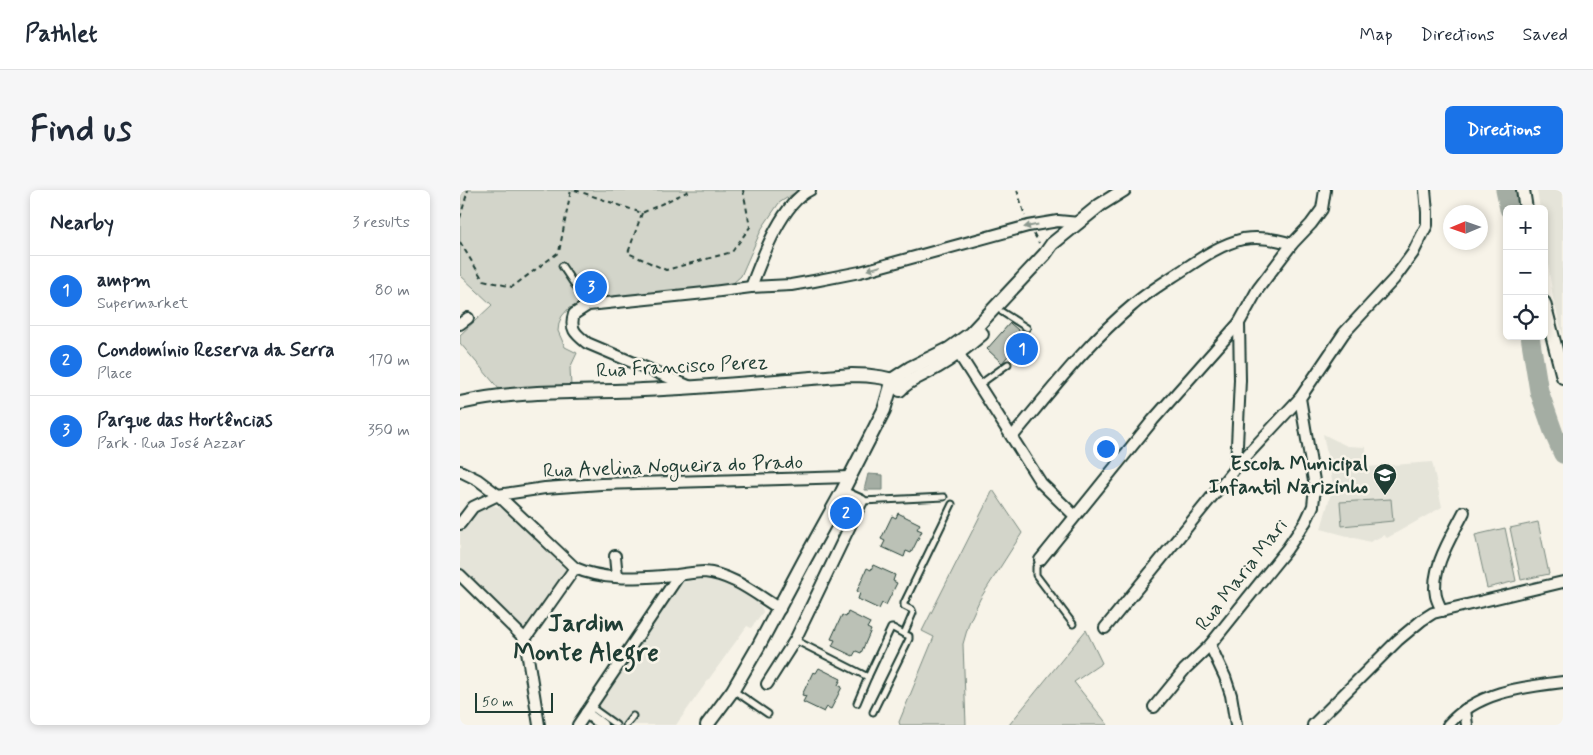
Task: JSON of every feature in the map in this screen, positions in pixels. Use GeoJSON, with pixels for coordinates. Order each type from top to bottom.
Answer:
{"type":"FeatureCollection","features":[{"type":"Feature","properties":{"kind":"street"},"geometry":{"type":"LineString","coordinates":[[751,287],[772,237],[786,213],[794,201],[810,190]]}},
{"type":"Feature","properties":{"kind":"street"},"geometry":{"type":"LineString","coordinates":[[956,349],[1046,254],[1052,244],[1068,233],[1100,205],[1124,190]]}},
{"type":"Feature","properties":{"kind":"street"},"geometry":{"type":"LineString","coordinates":[[1040,560],[1153,420],[1239,323],[1258,289],[1292,244],[1322,209],[1325,190]]}},
{"type":"Feature","properties":{"kind":"street"},"geometry":{"type":"LineString","coordinates":[[1105,628],[1236,467],[1300,398],[1344,333],[1394,279],[1413,253],[1427,225],[1425,190]]}},
{"type":"Feature","properties":{"kind":"street"},"geometry":{"type":"LineString","coordinates":[[1523,190],[1525,205]]}},
{"type":"Feature","properties":{"kind":"street"},"geometry":{"type":"LineString","coordinates":[[692,387],[587,343],[573,329],[574,314],[588,305],[814,282],[860,272],[1028,226],[1058,221],[1079,223]]}},
{"type":"Feature","properties":{"kind":"street"},"geometry":{"type":"LineString","coordinates":[[707,725],[732,690],[780,609],[899,381],[919,377],[956,349],[983,334],[1050,260],[1068,233]]}},
{"type":"Feature","properties":{"kind":"street"},"geometry":{"type":"LineString","coordinates":[[1012,437],[1074,364],[1133,305],[1155,288],[1216,249],[1232,242],[1246,239],[1273,238],[1292,244]]}},
{"type":"Feature","properties":{"kind":"street"},"geometry":{"type":"LineString","coordinates":[[1548,319],[1563,377]]}},
{"type":"Feature","properties":{"kind":"street"},"geometry":{"type":"LineString","coordinates":[[1236,467],[1240,380],[1239,323]]}},
{"type":"Feature","properties":{"kind":"street"},"geometry":{"type":"LineString","coordinates":[[956,349],[1041,483],[1075,516]]}},
{"type":"Feature","properties":{"kind":"street","name":"Rua Francisco Perez"},"geometry":{"type":"LineString","coordinates":[[460,403],[490,396],[692,387],[852,375],[870,375],[899,381]]}},
{"type":"Feature","properties":{"kind":"street","name":"Rua Maria Mari"},"geometry":{"type":"LineString","coordinates":[[1154,707],[1185,669],[1210,644],[1287,549],[1306,521],[1313,506],[1315,487],[1300,398]]}},
{"type":"Feature","properties":{"kind":"street"},"geometry":{"type":"LineString","coordinates":[[460,471],[478,480],[498,495],[575,568],[588,573],[617,577],[679,575],[704,572],[720,575],[734,581],[780,609]]}},
{"type":"Feature","properties":{"kind":"street","name":"Rua Avelina Nogueira do Prado"},"geometry":{"type":"LineString","coordinates":[[460,524],[473,507],[498,495],[545,488],[601,484],[850,477]]}},
{"type":"Feature","properties":{"kind":"street"},"geometry":{"type":"LineString","coordinates":[[767,684],[795,640],[862,501],[842,492]]}},
{"type":"Feature","properties":{"kind":"street"},"geometry":{"type":"LineString","coordinates":[[1442,611],[1436,596],[1436,575],[1444,553],[1464,512]]}},
{"type":"Feature","properties":{"kind":"street"},"geometry":{"type":"LineString","coordinates":[[615,556],[617,577]]}},
{"type":"Feature","properties":{"kind":"street"},"geometry":{"type":"LineString","coordinates":[[525,639],[575,568]]}},
{"type":"Feature","properties":{"kind":"street"},"geometry":{"type":"LineString","coordinates":[[460,575],[525,639],[539,725]]}},
{"type":"Feature","properties":{"kind":"street"},"geometry":{"type":"LineString","coordinates":[[578,725],[679,575]]}},
{"type":"Feature","properties":{"kind":"street"},"geometry":{"type":"LineString","coordinates":[[1313,725],[1398,640],[1433,613],[1563,582]]}},
{"type":"Feature","properties":{"kind":"street"},"geometry":{"type":"LineString","coordinates":[[1210,644],[1231,695],[1236,725]]}},
{"type":"Feature","properties":{"kind":"street"},"geometry":{"type":"LineString","coordinates":[[1448,725],[1465,710],[1496,694],[1520,688],[1563,685]]}},
{"type":"Feature","properties":{"kind":"street"},"geometry":{"type":"LineString","coordinates":[[588,710],[602,725]]}},
{"type":"Feature","properties":{"kind":"street"},"geometry":{"type":"LineString","coordinates":[[1465,710],[1467,725]]}},
{"type":"Feature","properties":{"kind":"lane"},"geometry":{"type":"LineString","coordinates":[[562,266],[588,305]]}},
{"type":"Feature","properties":{"kind":"lane"},"geometry":{"type":"LineString","coordinates":[[1002,312],[1027,328]]}},
{"type":"Feature","properties":{"kind":"lane"},"geometry":{"type":"LineString","coordinates":[[979,386],[1008,364]]}},
{"type":"Feature","properties":{"kind":"lane"},"geometry":{"type":"LineString","coordinates":[[862,501],[944,497]]}},
{"type":"Feature","properties":{"kind":"lane"},"geometry":{"type":"LineString","coordinates":[[904,634],[913,613],[912,610],[904,606],[904,603],[952,504]]}},
{"type":"Feature","properties":{"kind":"lane"},"geometry":{"type":"LineString","coordinates":[[1040,560],[1036,567],[1036,575],[1072,624]]}},
{"type":"Feature","properties":{"kind":"lane"},"geometry":{"type":"LineString","coordinates":[[857,703],[891,628],[909,636],[910,639],[873,712]]}},
{"type":"Feature","properties":{"kind":"lane"},"geometry":{"type":"LineString","coordinates":[[795,640],[868,677]]}},
{"type":"Feature","properties":{"kind":"lane"},"geometry":{"type":"LineString","coordinates":[[732,690],[768,714]]}},
{"type":"Feature","properties":{"kind":"lane"},"geometry":{"type":"LineString","coordinates":[[588,710],[616,725]]}},
{"type":"Feature","properties":{"kind":"lane"},"geometry":{"type":"LineString","coordinates":[[626,725],[632,716]]}},
{"type":"Feature","properties":{"kind":"path"},"geometry":{"type":"LineString","coordinates":[[460,218],[468,190]]}},
{"type":"Feature","properties":{"kind":"path"},"geometry":{"type":"LineString","coordinates":[[460,242],[483,280],[512,287],[559,252],[573,190],[642,213],[691,190]]}},
{"type":"Feature","properties":{"kind":"path"},"geometry":{"type":"LineString","coordinates":[[642,213],[628,253],[666,270],[732,252],[750,227],[743,190]]}},
{"type":"Feature","properties":{"kind":"path"},"geometry":{"type":"LineString","coordinates":[[1017,190],[1028,226],[1046,254]]}},
{"type":"Feature","properties":{"kind":"shaded area"},"geometry":{"type":"Polygon","coordinates":[[[460,190],[799,190],[779,203],[762,228],[741,276],[732,284],[584,304],[569,308],[562,316],[558,331],[565,347],[577,353],[570,368],[571,386],[499,389],[460,343],[460,335],[492,305],[460,275],[460,190]]]}},
{"type":"Feature","properties":{"kind":"shaded area"},"geometry":{"type":"Polygon","coordinates":[[[1537,190],[1563,190],[1563,336],[1553,298],[1548,265],[1548,205],[1539,205],[1537,190]]]}},
{"type":"Feature","properties":{"kind":"shaded area","name":"Escola Municipal Infantil Narizinho"},"geometry":{"type":"Polygon","coordinates":[[[1323,434],[1347,446],[1366,447],[1367,467],[1432,462],[1442,507],[1387,538],[1384,535],[1370,542],[1321,529],[1333,486],[1323,434]]]}},
{"type":"Feature","properties":{"kind":"shaded area"},"geometry":{"type":"Polygon","coordinates":[[[868,474],[883,475],[883,490],[864,490],[868,474]]]}},
{"type":"Feature","properties":{"kind":"shaded area"},"geometry":{"type":"Polygon","coordinates":[[[993,490],[1022,533],[980,599],[969,623],[963,644],[966,725],[900,725],[899,722],[934,637],[922,631],[993,490]]]}},
{"type":"Feature","properties":{"kind":"shaded area"},"geometry":{"type":"Polygon","coordinates":[[[1391,499],[1393,521],[1342,526],[1340,502],[1391,499]]]}},
{"type":"Feature","properties":{"kind":"shaded area"},"geometry":{"type":"Polygon","coordinates":[[[491,505],[502,508],[567,571],[524,630],[460,570],[460,532],[479,508],[491,505]]]}},
{"type":"Feature","properties":{"kind":"shaded area"},"geometry":{"type":"Polygon","coordinates":[[[1538,522],[1549,574],[1521,580],[1510,528],[1538,522]]]}},
{"type":"Feature","properties":{"kind":"shaded area"},"geometry":{"type":"Polygon","coordinates":[[[1505,528],[1516,581],[1487,588],[1475,535],[1505,528]]]}},
{"type":"Feature","properties":{"kind":"shaded area"},"geometry":{"type":"Polygon","coordinates":[[[712,580],[733,586],[751,595],[763,612],[751,628],[747,626],[676,725],[605,725],[591,715],[677,583],[712,580]]]}},
{"type":"Feature","properties":{"kind":"shaded area"},"geometry":{"type":"Polygon","coordinates":[[[1086,630],[1102,663],[1074,682],[1108,725],[1009,725],[1086,630]]]}},
{"type":"Feature","properties":{"kind":"building"},"geometry":{"type":"Polygon","coordinates":[[[1010,323],[1025,336],[1002,363],[987,349],[1010,323]]]}},
{"type":"Feature","properties":{"kind":"building"},"geometry":{"type":"Polygon","coordinates":[[[898,513],[920,524],[917,529],[922,531],[911,553],[906,551],[904,557],[882,547],[885,541],[881,539],[892,516],[896,518],[898,513]]]}},
{"type":"Feature","properties":{"kind":"building"},"geometry":{"type":"Polygon","coordinates":[[[873,565],[895,575],[893,581],[897,583],[886,605],[882,603],[879,609],[858,599],[860,593],[857,591],[867,568],[871,570],[873,565]]]}},
{"type":"Feature","properties":{"kind":"building"},"geometry":{"type":"Polygon","coordinates":[[[848,612],[870,623],[867,628],[871,630],[861,653],[856,651],[853,656],[832,646],[835,640],[831,639],[842,615],[846,617],[848,612]]]}},
{"type":"Feature","properties":{"kind":"building"},"geometry":{"type":"Polygon","coordinates":[[[819,668],[841,679],[838,685],[842,687],[831,709],[827,707],[824,712],[803,702],[806,696],[802,695],[813,672],[816,673],[819,668]]]}},
{"type":"Feature","properties":{"kind":"waterway"},"geometry":{"type":"LineString","coordinates":[[1505,190],[1508,205]]}},
{"type":"Feature","properties":{"kind":"waterway"},"geometry":{"type":"LineString","coordinates":[[1531,340],[1539,391],[1563,454]]}},
{"type":"Feature","properties":{"kind":"place","name":"Parque das Hortências"},"geometry":{"type":"Point","coordinates":[591,287]}},
{"type":"Feature","properties":{"kind":"place","name":"ampm"},"geometry":{"type":"Point","coordinates":[1022,349]}},
{"type":"Feature","properties":{"kind":"place","name":"Escola Municipal Infantil Narizinho"},"geometry":{"type":"Point","coordinates":[1385,496]}},
{"type":"Feature","properties":{"kind":"place","name":"Condomínio Reserva da Serra"},"geometry":{"type":"Point","coordinates":[846,513]}},
{"type":"Feature","properties":{"kind":"district","name":"Jardim Monte Alegre"},"geometry":{"type":"Point","coordinates":[586,638]}}]}
